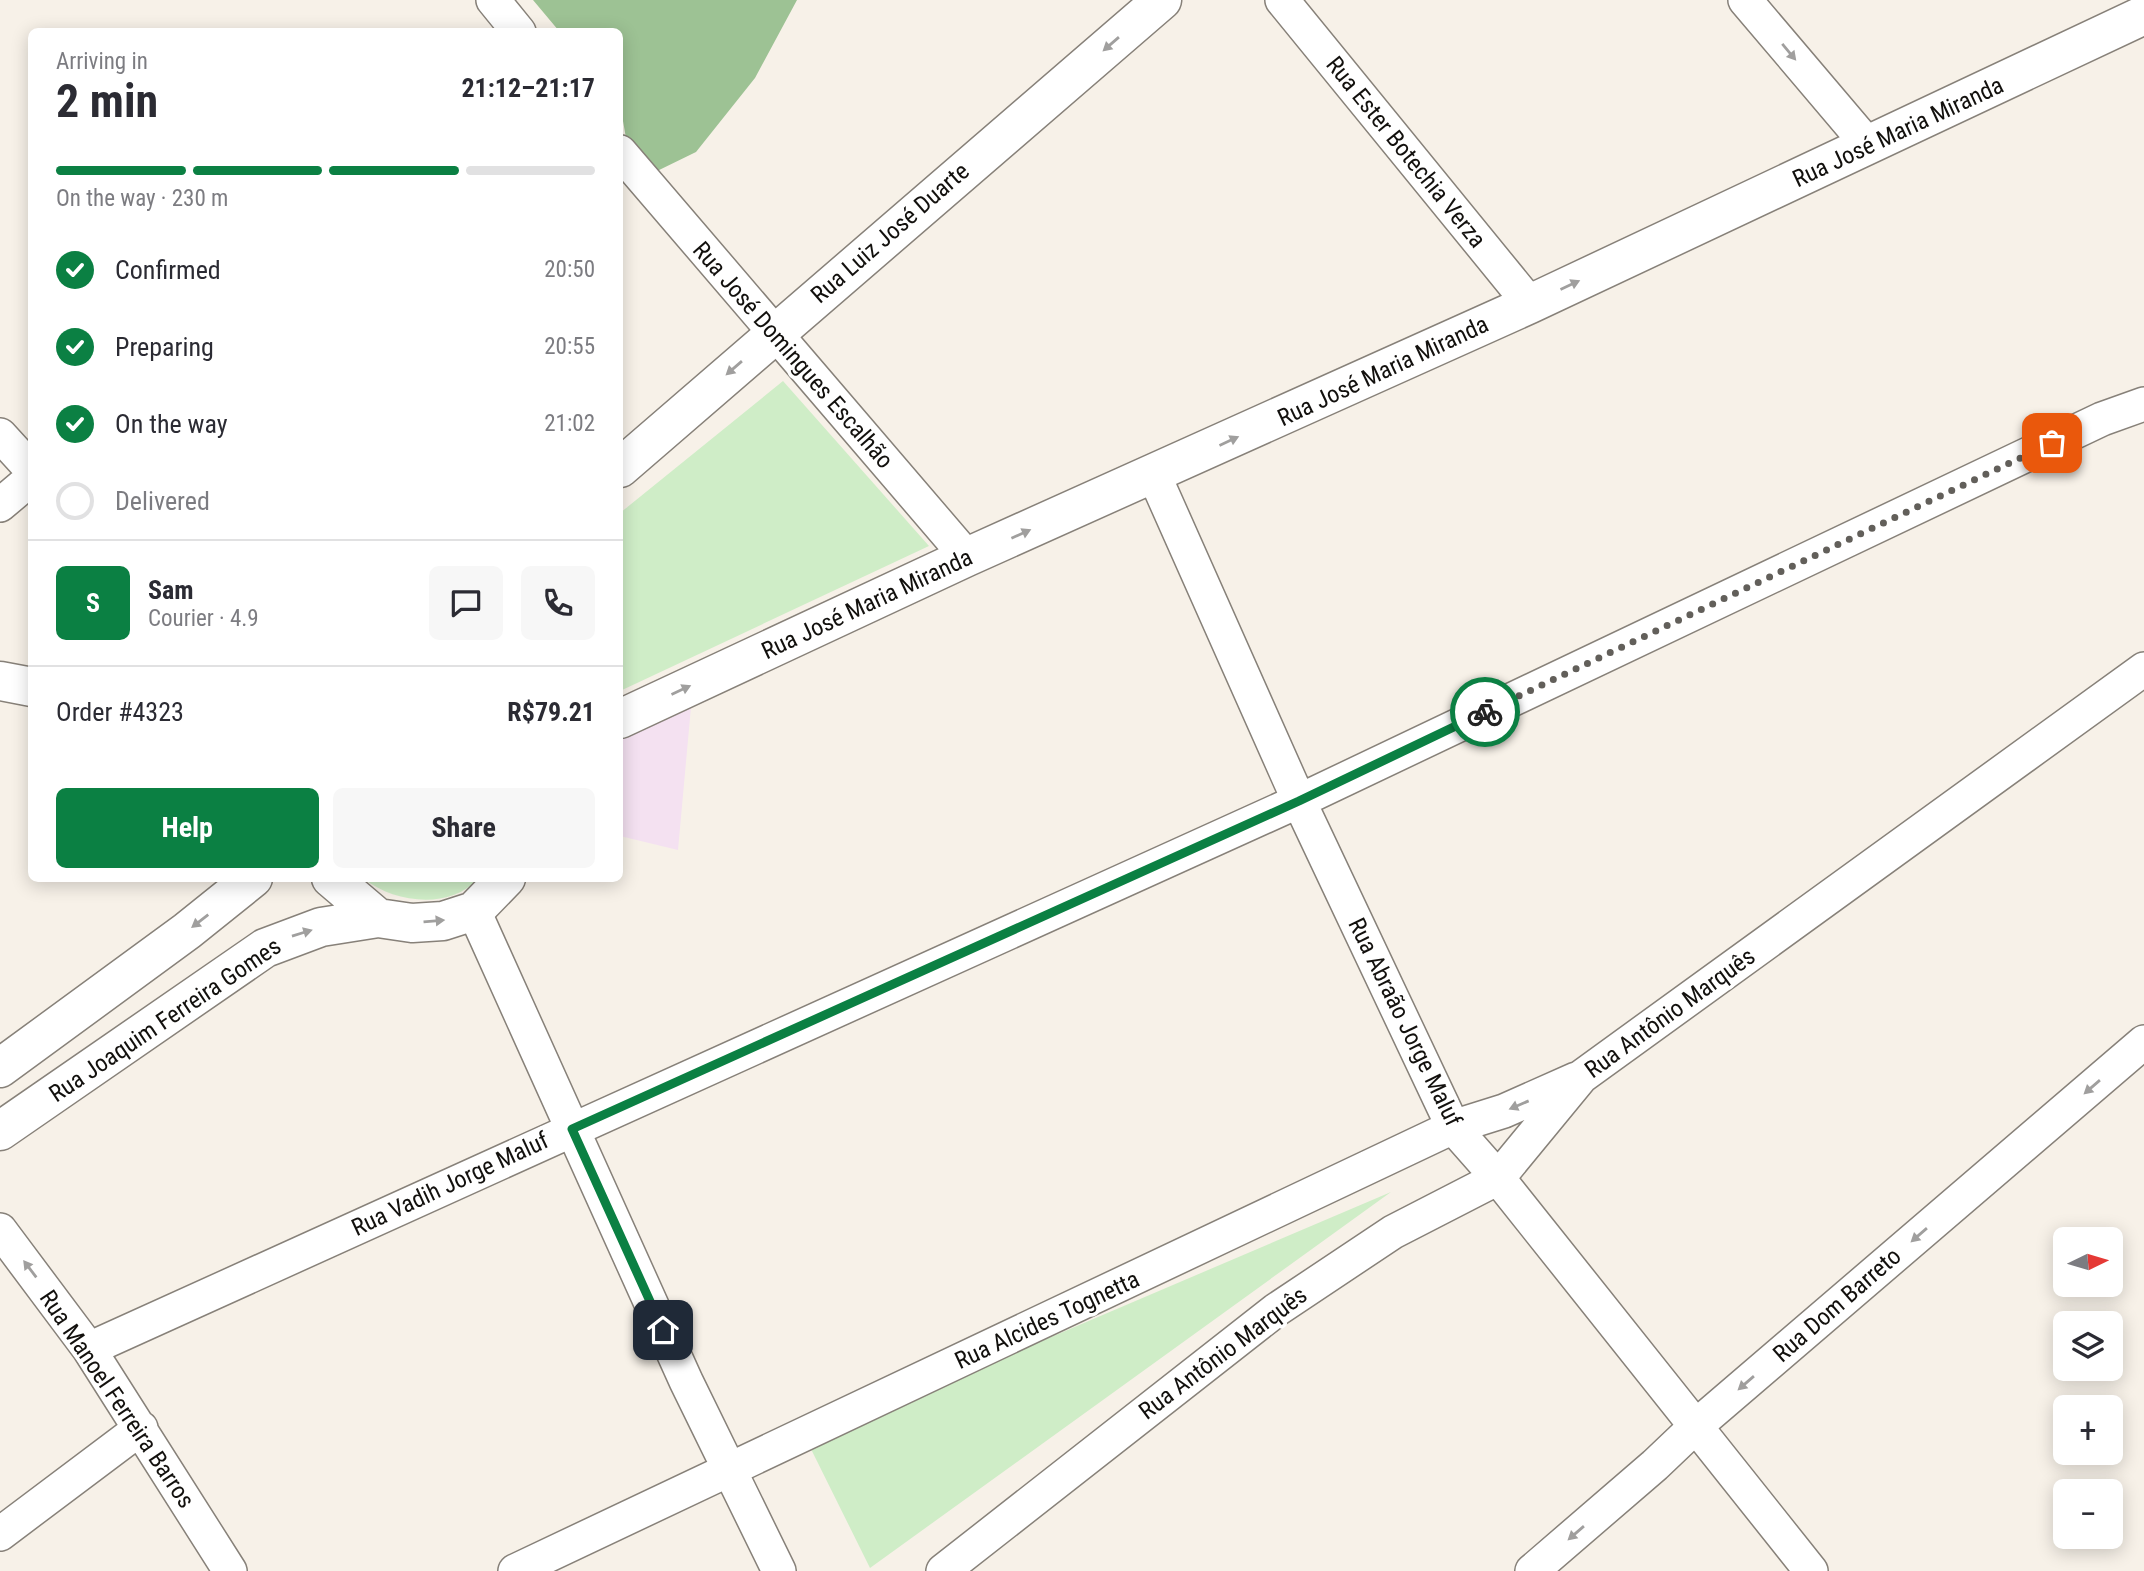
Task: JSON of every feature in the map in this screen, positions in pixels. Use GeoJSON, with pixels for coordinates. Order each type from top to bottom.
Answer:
{"type":"FeatureCollection","features":[{"type":"Feature","properties":{"kind":"main road","name":"Rua Luiz José Duarte"},"geometry":{"type":"LineString","coordinates":[[623,465],[1163,0]]}},
{"type":"Feature","properties":{"kind":"main road","name":"Rua José Maria Miranda"},"geometry":{"type":"LineString","coordinates":[[623,718],[967,557],[1530,304],[2144,15]]}},
{"type":"Feature","properties":{"kind":"main road"},"geometry":{"type":"LineString","coordinates":[[0,681],[28,686]]}},
{"type":"Feature","properties":{"kind":"main road"},"geometry":{"type":"LineString","coordinates":[[0,1068],[187,931],[248,882]]}},
{"type":"Feature","properties":{"kind":"main road"},"geometry":{"type":"LineString","coordinates":[[336,882],[378,918]]}},
{"type":"Feature","properties":{"kind":"main road"},"geometry":{"type":"LineString","coordinates":[[474,911],[502,882]]}},
{"type":"Feature","properties":{"kind":"main road","name":"Rua Joaquim Ferreira Gomes"},"geometry":{"type":"LineString","coordinates":[[0,1130],[265,948],[321,927],[378,918],[412,923],[443,921],[474,911]]}},
{"type":"Feature","properties":{"kind":"street"},"geometry":{"type":"LineString","coordinates":[[494,0],[516,28]]}},
{"type":"Feature","properties":{"kind":"street","name":"Rua Ester Botechia Verza"},"geometry":{"type":"LineString","coordinates":[[1282,0],[1530,304]]}},
{"type":"Feature","properties":{"kind":"street"},"geometry":{"type":"LineString","coordinates":[[1745,0],[1868,145]]}},
{"type":"Feature","properties":{"kind":"street","name":"Rua José Domingues Escalhão"},"geometry":{"type":"LineString","coordinates":[[623,156],[773,334],[967,557]]}},
{"type":"Feature","properties":{"kind":"street","name":"Rua Vadih Jorge Maluf"},"geometry":{"type":"LineString","coordinates":[[89,1349],[1299,801],[2102,419],[2144,404]]}},
{"type":"Feature","properties":{"kind":"street"},"geometry":{"type":"LineString","coordinates":[[0,435],[28,466]]}},
{"type":"Feature","properties":{"kind":"street","name":"Rua Abraão Jorge Maluf"},"geometry":{"type":"LineString","coordinates":[[1154,475],[1299,801],[1453,1127],[1498,1178],[1811,1571]]}},
{"type":"Feature","properties":{"kind":"street"},"geometry":{"type":"LineString","coordinates":[[0,505],[28,481]]}},
{"type":"Feature","properties":{"kind":"street","name":"Rua Antônio Marquês"},"geometry":{"type":"LineString","coordinates":[[943,1571],[1276,1310],[1392,1232],[1498,1178],[1581,1077],[2144,669]]}},
{"type":"Feature","properties":{"kind":"street"},"geometry":{"type":"LineString","coordinates":[[474,911],[685,1381],[779,1571]]}},
{"type":"Feature","properties":{"kind":"street","name":"Rua Dom Barreto"},"geometry":{"type":"LineString","coordinates":[[1532,1571],[1696,1426],[2144,1042]]}},
{"type":"Feature","properties":{"kind":"street","name":"Rua Alcides Tognetta"},"geometry":{"type":"LineString","coordinates":[[515,1571],[1453,1127],[1504,1111],[1581,1077]]}},
{"type":"Feature","properties":{"kind":"street","name":"Rua Manoel Ferreira Barros"},"geometry":{"type":"LineString","coordinates":[[0,1230],[89,1349],[230,1571]]}},
{"type":"Feature","properties":{"kind":"street"},"geometry":{"type":"LineString","coordinates":[[0,1534],[141,1429]]}},
{"type":"Feature","properties":{"kind":"shaded area"},"geometry":{"type":"Polygon","coordinates":[[[692,696],[678,850],[623,837],[625,734],[692,696]]]}},
{"type":"Feature","properties":{"kind":"green space"},"geometry":{"type":"Polygon","coordinates":[[[533,0],[797,0],[755,78],[696,152],[653,173],[629,155],[623,121],[623,28],[556,28],[533,0]]]}},
{"type":"Feature","properties":{"kind":"green space"},"geometry":{"type":"Polygon","coordinates":[[[783,381],[929,546],[623,690],[623,511],[783,381]]]}},
{"type":"Feature","properties":{"kind":"green space"},"geometry":{"type":"Polygon","coordinates":[[[369,882],[474,882],[452,895],[422,900],[406,898],[369,882]]]}},
{"type":"Feature","properties":{"kind":"green space"},"geometry":{"type":"Polygon","coordinates":[[[1391,1192],[870,1568],[807,1441],[1391,1192]]]}},
{"type":"Feature","properties":{"kind":"way so far"},"geometry":{"type":"LineString","coordinates":[[1485,712],[2052,443]]}},
{"type":"Feature","properties":{"kind":"route"},"geometry":{"type":"LineString","coordinates":[[663,1330],[572,1129],[1299,801],[1485,712]]}}]}
